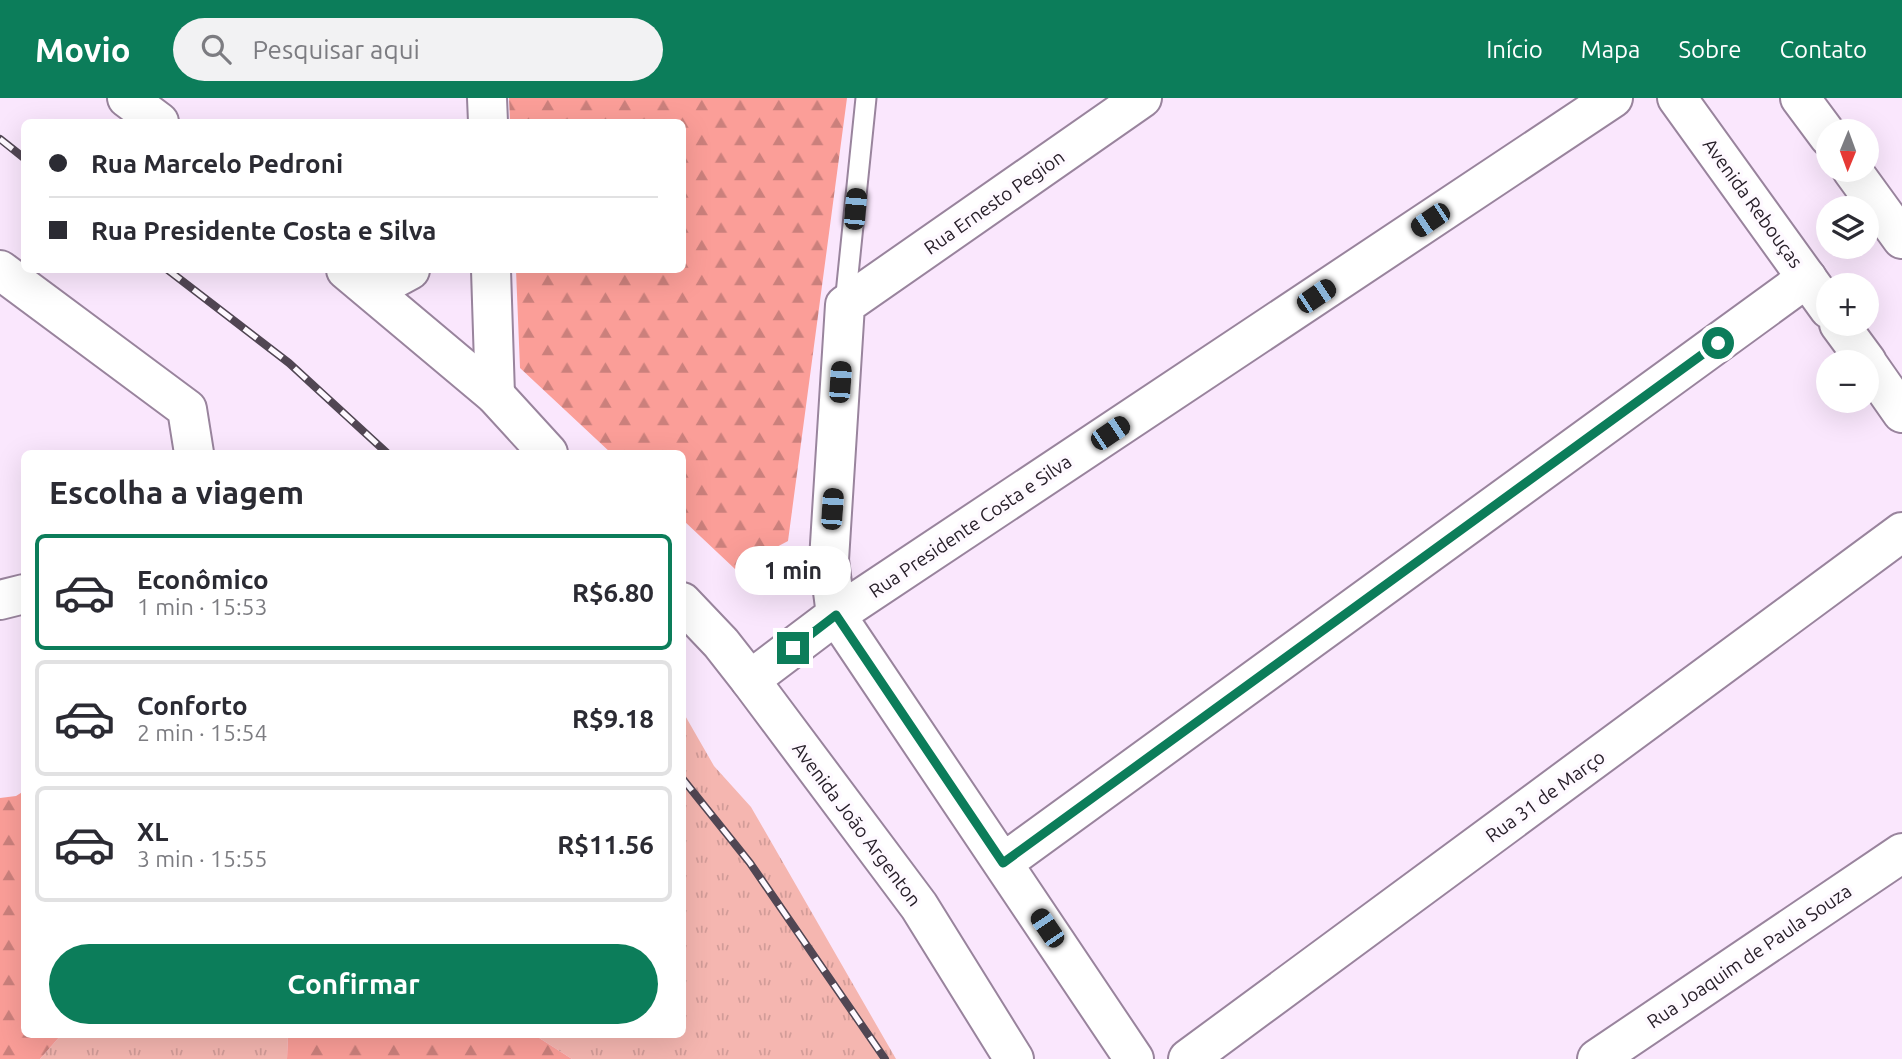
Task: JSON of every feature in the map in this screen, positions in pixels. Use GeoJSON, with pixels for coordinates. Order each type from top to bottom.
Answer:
{"type":"FeatureCollection","features":[{"type":"Feature","properties":{"kind":"street"},"geometry":{"type":"LineString","coordinates":[[127,98],[155,119]]}},
{"type":"Feature","properties":{"kind":"street"},"geometry":{"type":"LineString","coordinates":[[487,98],[488,119]]}},
{"type":"Feature","properties":{"kind":"street","name":"Rua Ernesto Pegion"},"geometry":{"type":"LineString","coordinates":[[845,305],[1142,98]]}},
{"type":"Feature","properties":{"kind":"street","name":"Rua Presidente Costa e Silva"},"geometry":{"type":"LineString","coordinates":[[750,680],[836,615],[1613,98]]}},
{"type":"Feature","properties":{"kind":"street","name":"Avenida Rebouças"},"geometry":{"type":"LineString","coordinates":[[1677,98],[1816,291]]}},
{"type":"Feature","properties":{"kind":"street"},"geometry":{"type":"LineString","coordinates":[[1800,98],[1816,120]]}},
{"type":"Feature","properties":{"kind":"street"},"geometry":{"type":"LineString","coordinates":[[1862,182],[1898,225]]}},
{"type":"Feature","properties":{"kind":"street"},"geometry":{"type":"LineString","coordinates":[[0,270],[187,409],[194,450]]}},
{"type":"Feature","properties":{"kind":"street"},"geometry":{"type":"LineString","coordinates":[[360,280],[395,273]]}},
{"type":"Feature","properties":{"kind":"street"},"geometry":{"type":"LineString","coordinates":[[491,273],[495,395]]}},
{"type":"Feature","properties":{"kind":"street"},"geometry":{"type":"LineString","coordinates":[[1003,863],[1807,278]]}},
{"type":"Feature","properties":{"kind":"street"},"geometry":{"type":"LineString","coordinates":[[360,280],[495,395],[545,450]]}},
{"type":"Feature","properties":{"kind":"street"},"geometry":{"type":"LineString","coordinates":[[845,305],[829,560],[836,615],[1134,1059]]}},
{"type":"Feature","properties":{"kind":"street"},"geometry":{"type":"LineString","coordinates":[[1879,380],[1902,412]]}},
{"type":"Feature","properties":{"kind":"street","name":"Rua 31 de Março"},"geometry":{"type":"LineString","coordinates":[[1188,1059],[1902,532]]}},
{"type":"Feature","properties":{"kind":"street"},"geometry":{"type":"LineString","coordinates":[[0,600],[21,595]]}},
{"type":"Feature","properties":{"kind":"street","name":"Avenida João Argenton"},"geometry":{"type":"LineString","coordinates":[[686,607],[750,680],[919,906],[1014,1059]]}},
{"type":"Feature","properties":{"kind":"street","name":"Rua Joaquim de Paula Souza"},"geometry":{"type":"LineString","coordinates":[[1597,1059],[1902,853]]}},
{"type":"Feature","properties":{"kind":"lane"},"geometry":{"type":"LineString","coordinates":[[845,305],[866,98]]}},
{"type":"Feature","properties":{"kind":"green space"},"geometry":{"type":"Polygon","coordinates":[[[509,98],[847,98],[788,541],[735,569],[686,523],[686,450],[608,450],[520,368],[516,273],[686,273],[686,119],[510,119],[509,98]]]}},
{"type":"Feature","properties":{"kind":"green space"},"geometry":{"type":"Polygon","coordinates":[[[686,717],[714,766],[751,807],[896,1059],[572,1059],[539,1038],[686,1038],[686,717]]]}},
{"type":"Feature","properties":{"kind":"green space"},"geometry":{"type":"Polygon","coordinates":[[[21,793],[21,1038],[58,1038],[40,1059],[0,1059],[0,798],[21,793]]]}},
{"type":"Feature","properties":{"kind":"green space"},"geometry":{"type":"Polygon","coordinates":[[[58,1038],[288,1038],[287,1059],[40,1059],[58,1038]]]}},
{"type":"Feature","properties":{"kind":"green space"},"geometry":{"type":"Polygon","coordinates":[[[288,1038],[539,1038],[572,1059],[287,1059],[288,1038]]]}},
{"type":"Feature","properties":{"kind":"railway"},"geometry":{"type":"LineString","coordinates":[[0,139],[21,156]]}},
{"type":"Feature","properties":{"kind":"railway"},"geometry":{"type":"LineString","coordinates":[[172,273],[289,363],[384,450]]}},
{"type":"Feature","properties":{"kind":"railway"},"geometry":{"type":"LineString","coordinates":[[686,783],[750,863],[885,1059]]}},
{"type":"Feature","properties":{"kind":"route"},"geometry":{"type":"LineString","coordinates":[[793,648],[836,615],[1003,863],[1718,343]]}}]}
